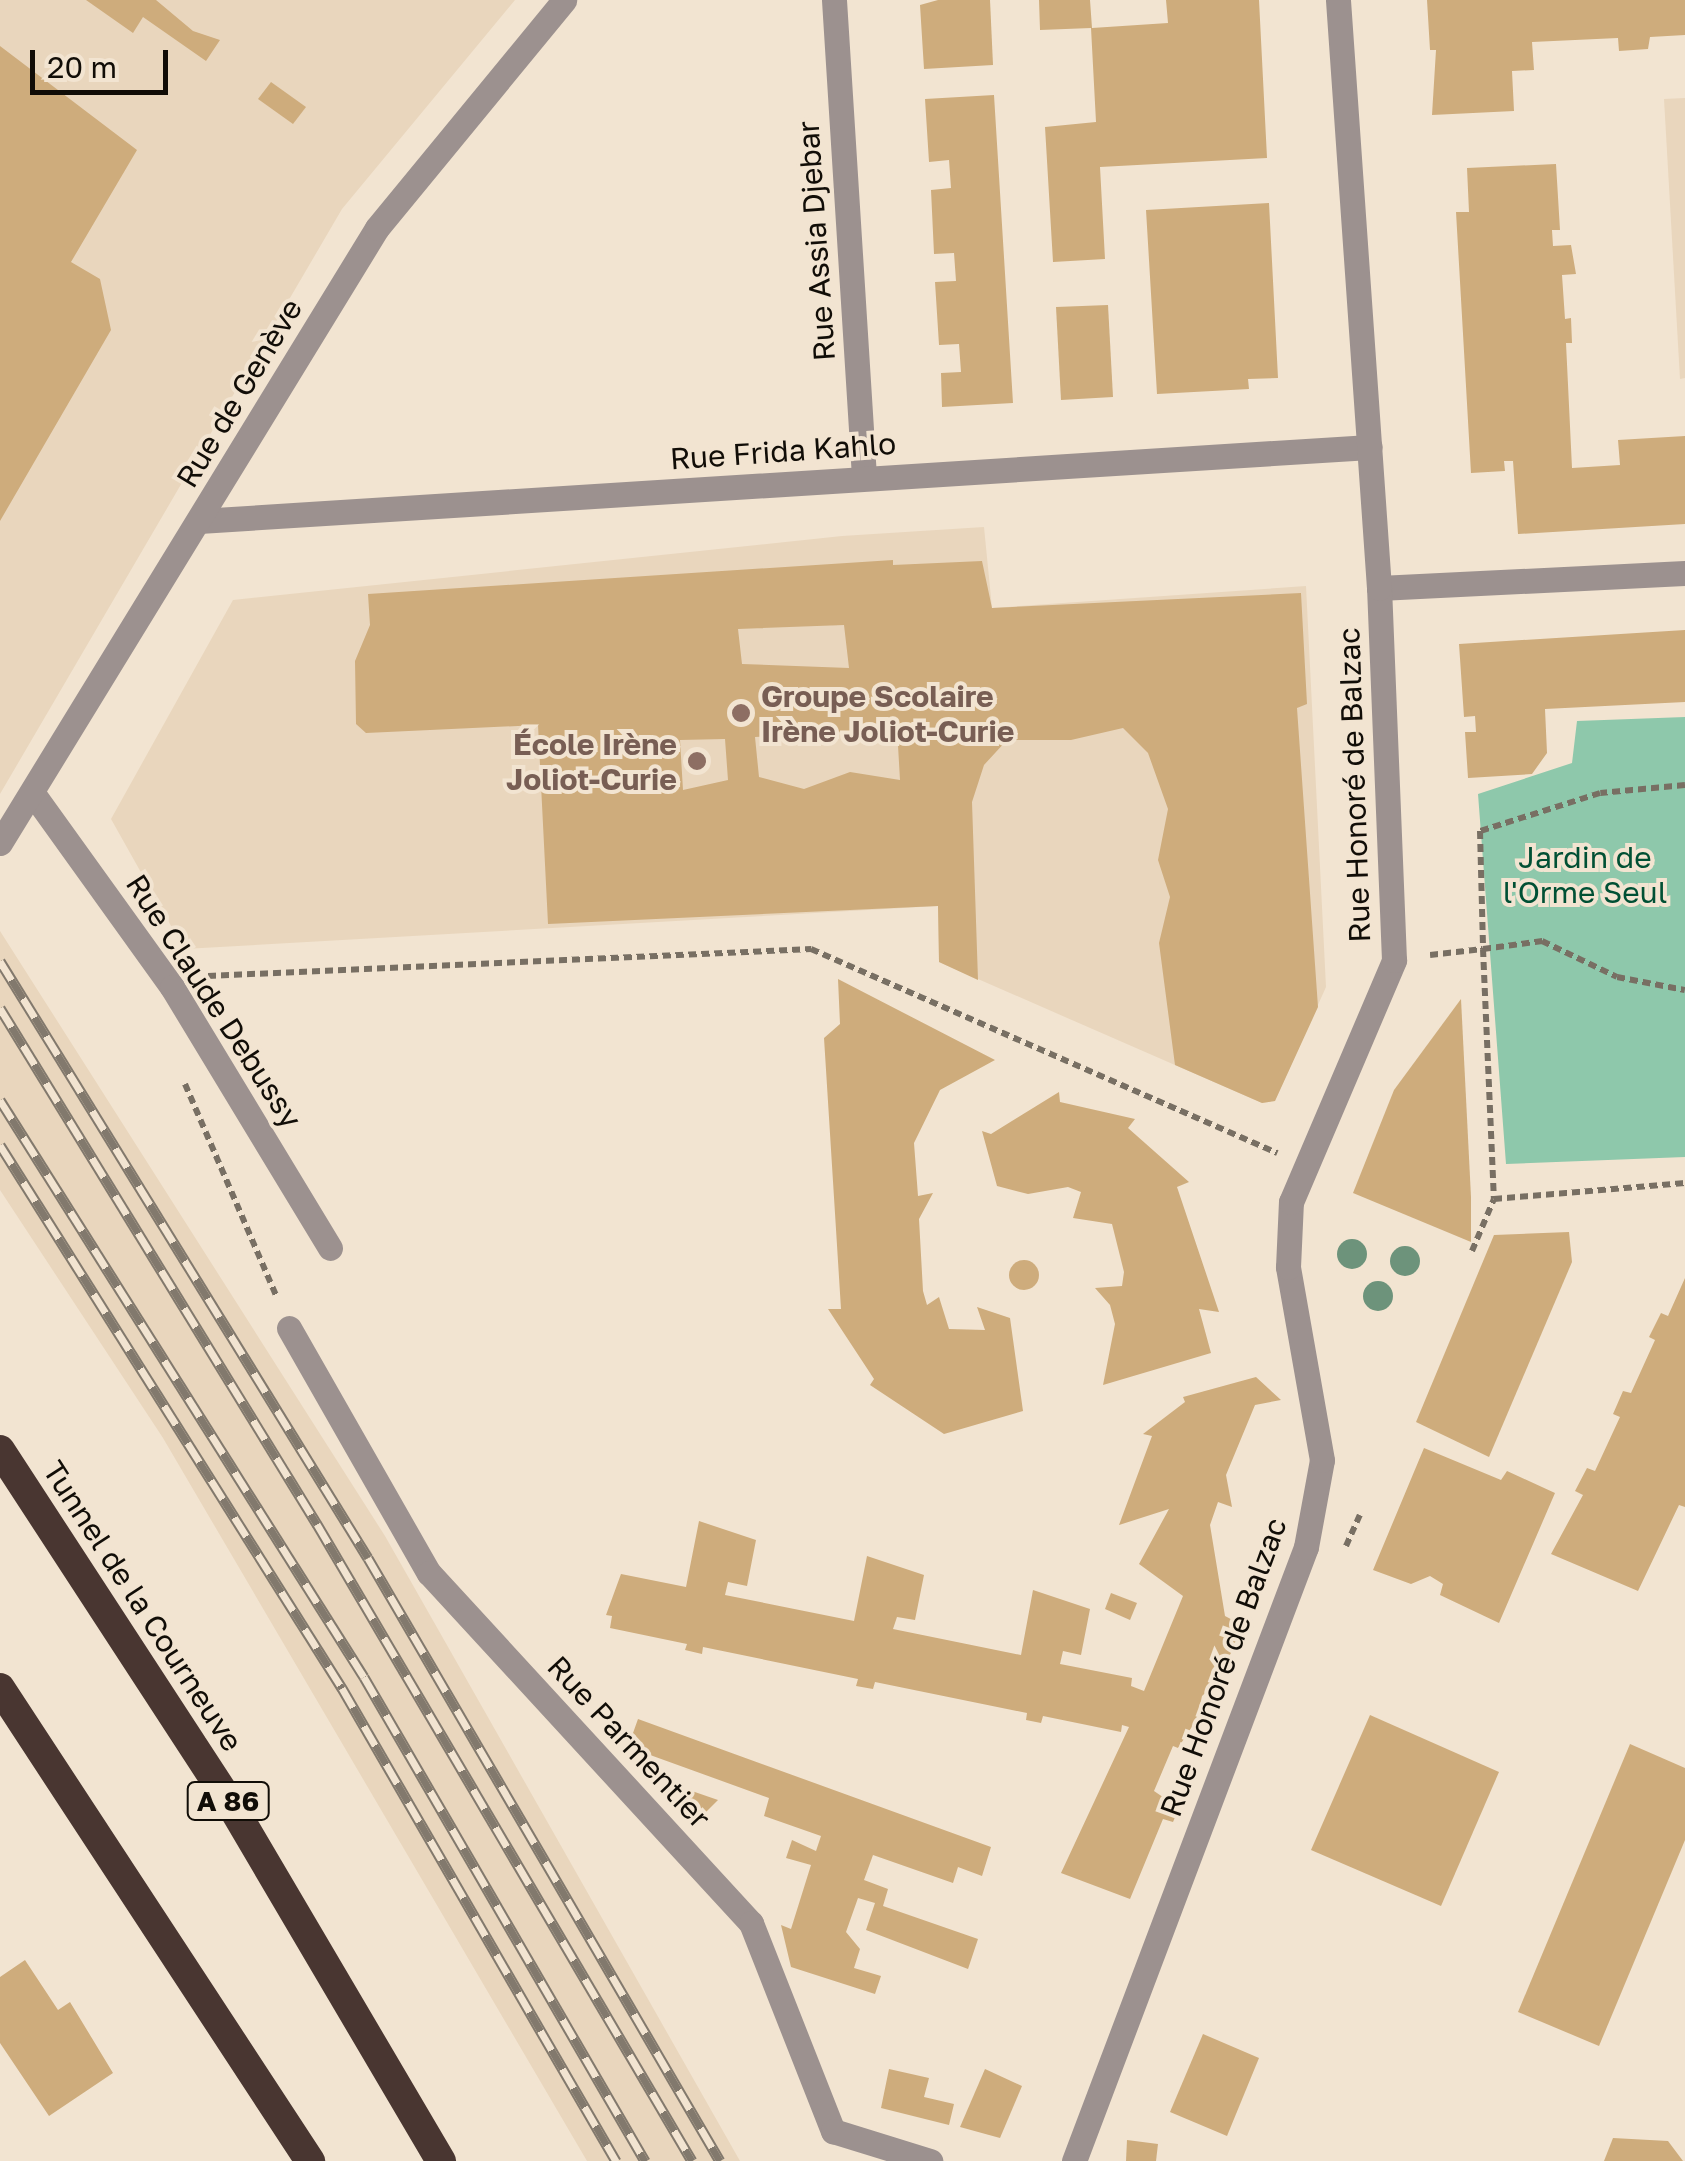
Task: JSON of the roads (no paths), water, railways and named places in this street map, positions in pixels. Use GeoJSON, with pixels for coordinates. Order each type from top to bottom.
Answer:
{"type":"FeatureCollection","features":[{"type":"Feature","properties":{"kind":"highway","name":"Tunnel de la Courneuve"},"geometry":{"type":"LineString","coordinates":[[0,1450],[233,1808],[441,2161]]}},
{"type":"Feature","properties":{"kind":"highway"},"geometry":{"type":"LineString","coordinates":[[0,1688],[310,2161]]}},
{"type":"Feature","properties":{"kind":"street","name":"Rue de Genève"},"geometry":{"type":"LineString","coordinates":[[0,843],[34,795],[376,228],[564,0]]}},
{"type":"Feature","properties":{"kind":"street","name":"Rue Assia Djebar"},"geometry":{"type":"LineString","coordinates":[[834,0],[864,478]]}},
{"type":"Feature","properties":{"kind":"street","name":"Rue Honoré de Balzac"},"geometry":{"type":"LineString","coordinates":[[1074,2161],[1306,1547],[1322,1460],[1288,1267],[1291,1202],[1394,960],[1379,588],[1338,0]]}},
{"type":"Feature","properties":{"kind":"street","name":"Rue Frida Kahlo"},"geometry":{"type":"LineString","coordinates":[[200,521],[1370,447]]}},
{"type":"Feature","properties":{"kind":"street"},"geometry":{"type":"LineString","coordinates":[[1379,588],[1685,573]]}},
{"type":"Feature","properties":{"kind":"street","name":"Rue Claude Debussy"},"geometry":{"type":"LineString","coordinates":[[34,795],[172,987],[330,1248]]}},
{"type":"Feature","properties":{"kind":"street","name":"Rue Parmentier"},"geometry":{"type":"LineString","coordinates":[[289,1328],[429,1573],[750,1923],[833,2131],[930,2161]]}},
{"type":"Feature","properties":{"kind":"railway"},"geometry":{"type":"LineString","coordinates":[[0,961],[368,1558],[720,2161]]}},
{"type":"Feature","properties":{"kind":"railway"},"geometry":{"type":"LineString","coordinates":[[0,1008],[317,1524],[692,2161]]}},
{"type":"Feature","properties":{"kind":"railway"},"geometry":{"type":"LineString","coordinates":[[0,1100],[364,1677],[645,2161]]}},
{"type":"Feature","properties":{"kind":"railway"},"geometry":{"type":"LineString","coordinates":[[0,1145],[342,1688],[616,2161]]}},
{"type":"Feature","properties":{"kind":"place","name":"Groupe Scolaire Irène Joliot-Curie"},"geometry":{"type":"Point","coordinates":[741,713]}},
{"type":"Feature","properties":{"kind":"place","name":"École Irène Joliot-Curie"},"geometry":{"type":"Point","coordinates":[697,761]}},
{"type":"Feature","properties":{"kind":"park label","name":"Jardin de l'Orme Seul"},"geometry":{"type":"Point","coordinates":[1585,874]}}]}
